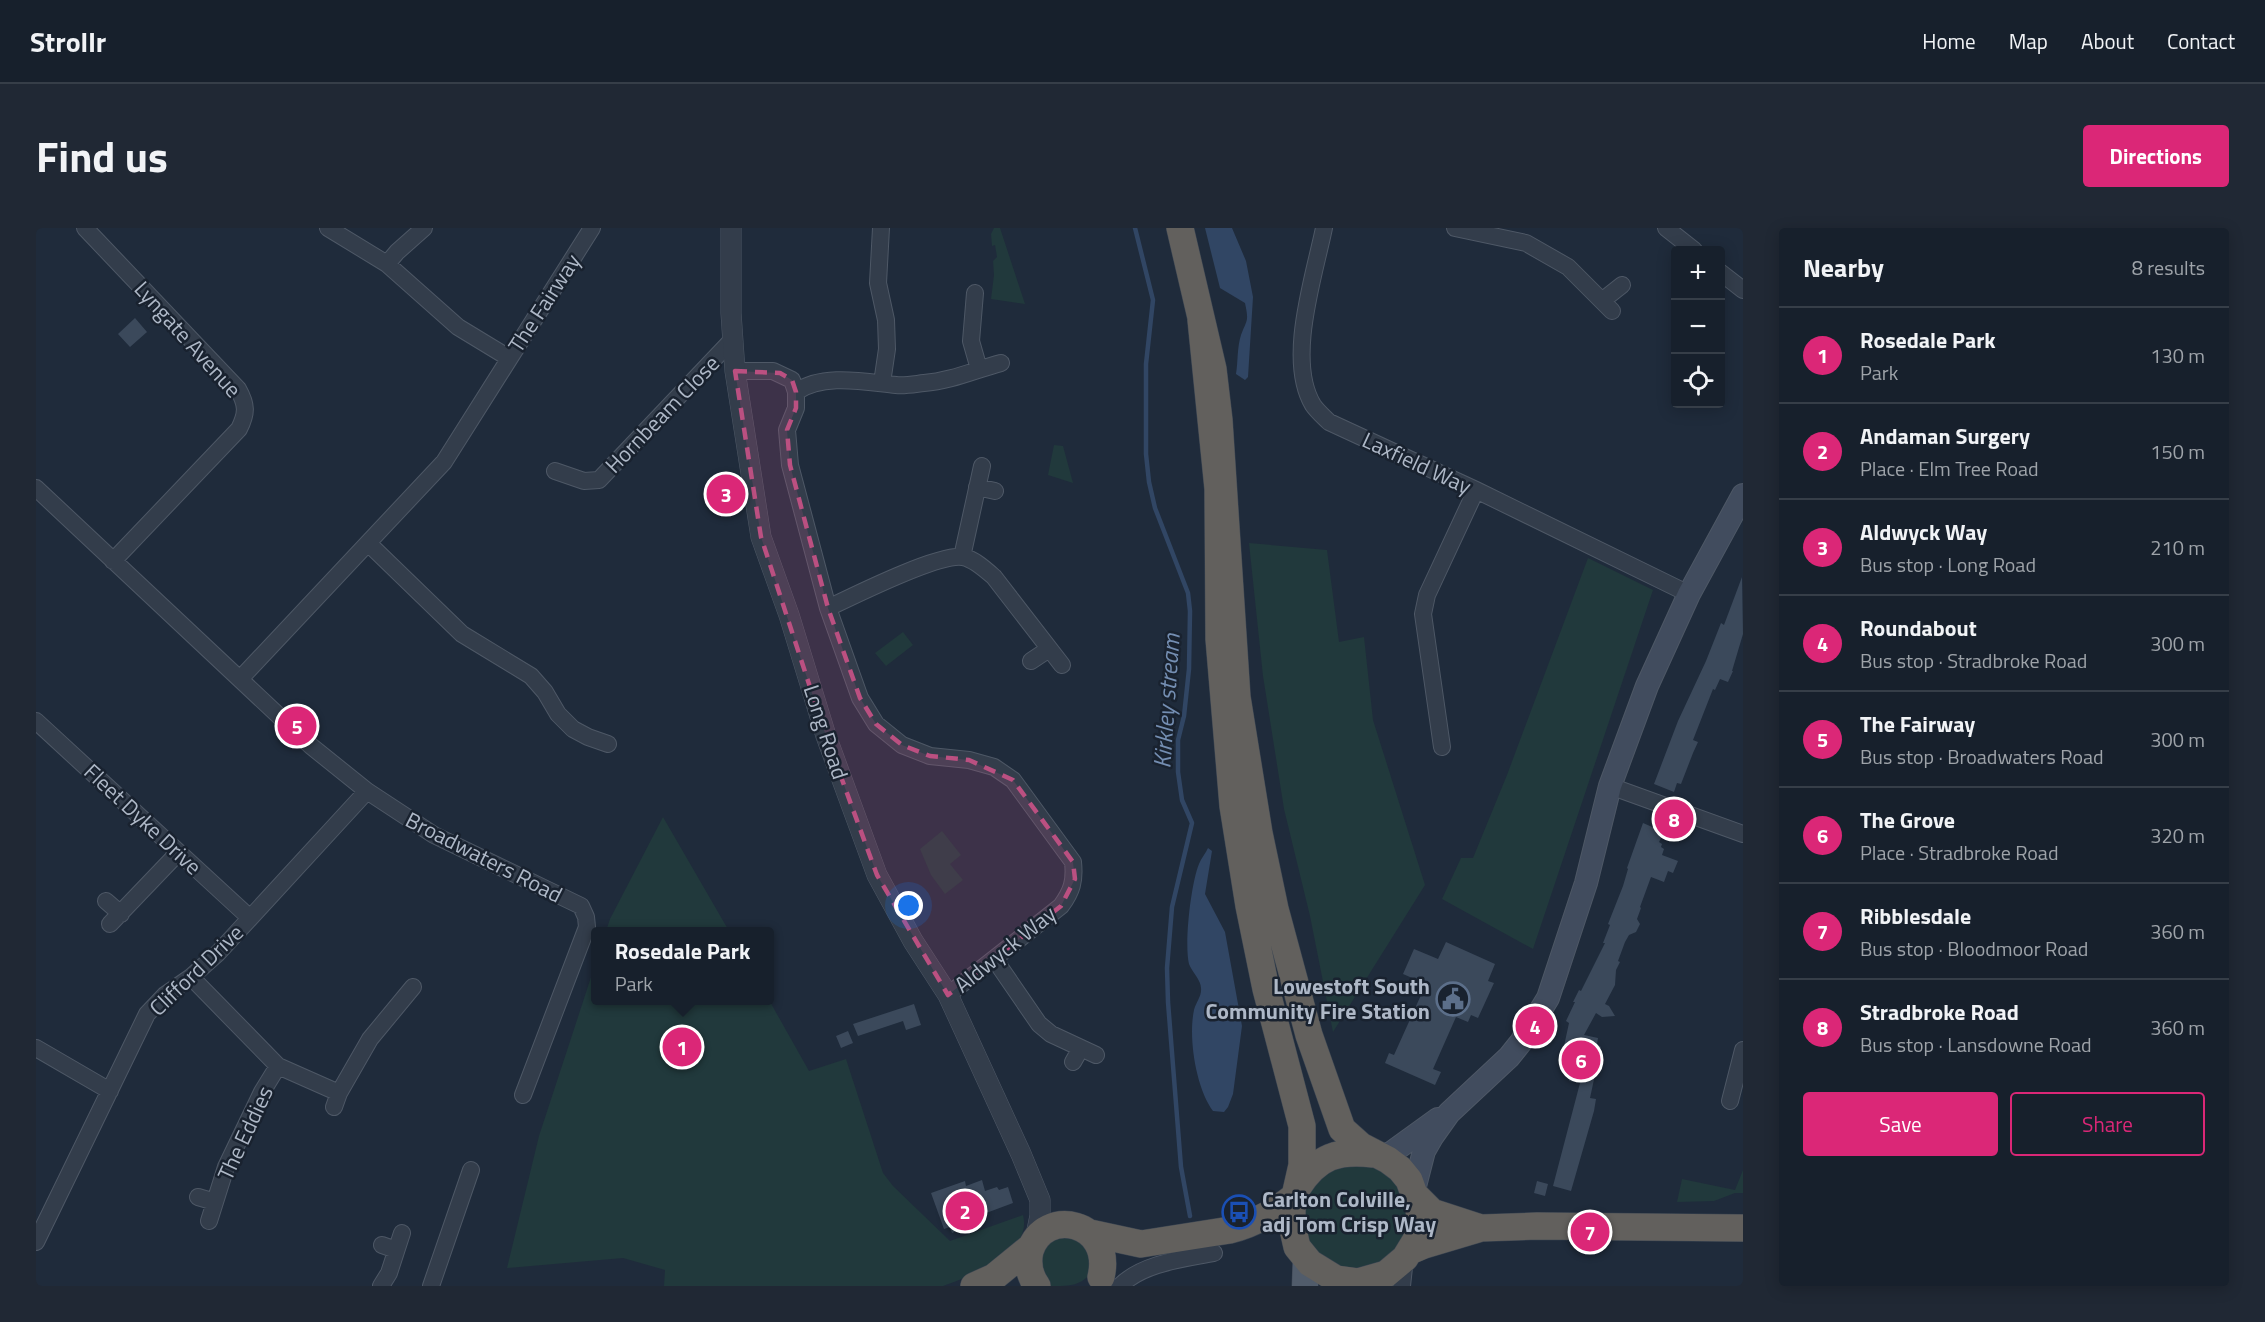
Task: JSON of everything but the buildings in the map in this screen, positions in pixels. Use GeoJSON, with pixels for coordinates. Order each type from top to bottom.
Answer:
{"type":"FeatureCollection","features":[{"type":"Feature","properties":{"kind":"highway"},"geometry":{"type":"LineString","coordinates":[[1180,228],[1213,369],[1220,420],[1237,697],[1259,833],[1275,909],[1309,1035],[1342,1129],[1355,1142],[1400,1169],[1409,1180],[1415,1193],[1420,1223],[1416,1240],[1407,1255]]}},
{"type":"Feature","properties":{"kind":"highway"},"geometry":{"type":"LineString","coordinates":[[1201,320],[1218,489],[1219,639],[1233,806],[1249,906],[1264,979],[1302,1126],[1302,1165],[1292,1226],[1297,1247],[1304,1257]]}},
{"type":"Feature","properties":{"kind":"highway"},"geometry":{"type":"LineString","coordinates":[[984,1282],[1054,1226],[1065,1224],[1141,1244],[1239,1228],[1274,1211],[1296,1192],[1308,1171],[1332,1155],[1358,1152],[1376,1155]]}},
{"type":"Feature","properties":{"kind":"highway"},"geometry":{"type":"LineString","coordinates":[[1415,1193],[1432,1212],[1480,1228]]}},
{"type":"Feature","properties":{"kind":"highway"},"geometry":{"type":"LineString","coordinates":[[1239,1228],[1276,1235],[1336,1279],[1362,1283],[1386,1274],[1407,1255],[1424,1245],[1480,1228],[1537,1226],[1743,1228]]}},
{"type":"Feature","properties":{"kind":"highway"},"geometry":{"type":"LineString","coordinates":[[1083,1229],[1098,1242],[1103,1253],[1105,1283]]}},
{"type":"Feature","properties":{"kind":"highway"},"geometry":{"type":"LineString","coordinates":[[1034,1243],[1029,1257],[1029,1269],[1035,1286]]}},
{"type":"Feature","properties":{"kind":"highway"},"geometry":{"type":"LineString","coordinates":[[1105,1283],[1119,1260],[1141,1244]]}},
{"type":"Feature","properties":{"kind":"highway"},"geometry":{"type":"LineString","coordinates":[[984,1282],[1021,1280],[1035,1286]]}},
{"type":"Feature","properties":{"kind":"main road"},"geometry":{"type":"LineString","coordinates":[[1415,1193],[1424,1151],[1449,1113],[1509,1057],[1548,998],[1586,882],[1610,786],[1647,686],[1689,594],[1743,495]]}},
{"type":"Feature","properties":{"kind":"main road"},"geometry":{"type":"LineString","coordinates":[[1376,1155],[1391,1153],[1449,1113]]}},
{"type":"Feature","properties":{"kind":"main road"},"geometry":{"type":"LineString","coordinates":[[1304,1257],[1305,1286]]}},
{"type":"Feature","properties":{"kind":"street","name":"Lyngate Avenue"},"geometry":{"type":"LineString","coordinates":[[85,228],[238,389],[245,402],[246,415],[239,429],[113,561]]}},
{"type":"Feature","properties":{"kind":"street"},"geometry":{"type":"LineString","coordinates":[[328,228],[387,264],[458,327],[509,358]]}},
{"type":"Feature","properties":{"kind":"street"},"geometry":{"type":"LineString","coordinates":[[387,264],[424,228]]}},
{"type":"Feature","properties":{"kind":"street","name":"The Fairway"},"geometry":{"type":"LineString","coordinates":[[240,679],[444,462],[592,228]]}},
{"type":"Feature","properties":{"kind":"street","name":"Long Road"},"geometry":{"type":"LineString","coordinates":[[731,228],[732,340],[735,371],[761,537],[789,615],[826,736],[877,875],[913,941],[948,995],[1040,1200],[1040,1216],[1034,1243]]}},
{"type":"Feature","properties":{"kind":"street"},"geometry":{"type":"LineString","coordinates":[[881,228],[878,283],[886,320],[887,349],[882,382]]}},
{"type":"Feature","properties":{"kind":"street","name":"Laxfield Way"},"geometry":{"type":"LineString","coordinates":[[1324,228],[1301,341],[1300,364],[1305,388],[1314,406],[1329,422],[1476,490],[1689,594]]}},
{"type":"Feature","properties":{"kind":"street"},"geometry":{"type":"LineString","coordinates":[[1455,228],[1526,243],[1568,267],[1607,306],[1622,285]]}},
{"type":"Feature","properties":{"kind":"street"},"geometry":{"type":"LineString","coordinates":[[1666,228],[1689,246]]}},
{"type":"Feature","properties":{"kind":"street"},"geometry":{"type":"LineString","coordinates":[[1725,276],[1743,290]]}},
{"type":"Feature","properties":{"kind":"street"},"geometry":{"type":"LineString","coordinates":[[975,293],[971,340],[979,369]]}},
{"type":"Feature","properties":{"kind":"street","name":"Hornbeam Close"},"geometry":{"type":"LineString","coordinates":[[555,471],[584,481],[599,480],[732,340]]}},
{"type":"Feature","properties":{"kind":"street"},"geometry":{"type":"LineString","coordinates":[[735,371],[780,373],[792,380],[796,392],[805,386],[839,380],[882,382],[898,386],[928,383],[957,377],[1001,363]]}},
{"type":"Feature","properties":{"kind":"street","name":"Aldwyck Way"},"geometry":{"type":"LineString","coordinates":[[796,392],[796,408],[787,430],[790,465],[828,608],[860,699],[876,724],[902,745],[930,756],[978,762],[1013,780],[1073,862],[1075,879],[1070,894],[1061,906],[948,995]]}},
{"type":"Feature","properties":{"kind":"street"},"geometry":{"type":"LineString","coordinates":[[962,557],[982,466]]}},
{"type":"Feature","properties":{"kind":"street"},"geometry":{"type":"LineString","coordinates":[[977,487],[995,491]]}},
{"type":"Feature","properties":{"kind":"street","name":"Broadwaters Road"},"geometry":{"type":"LineString","coordinates":[[36,489],[311,746],[367,791],[434,835],[581,906],[587,927],[523,1083]]}},
{"type":"Feature","properties":{"kind":"street"},"geometry":{"type":"LineString","coordinates":[[1442,747],[1423,614],[1427,595],[1476,490]]}},
{"type":"Feature","properties":{"kind":"street"},"geometry":{"type":"LineString","coordinates":[[368,543],[462,634],[531,676],[545,692],[558,714],[573,729],[608,744]]}},
{"type":"Feature","properties":{"kind":"street"},"geometry":{"type":"LineString","coordinates":[[828,608],[894,578],[946,559],[962,557],[980,565],[994,577],[1062,664]]}},
{"type":"Feature","properties":{"kind":"street"},"geometry":{"type":"LineString","coordinates":[[1031,662],[1049,649]]}},
{"type":"Feature","properties":{"kind":"street","name":"Fleet Dyke Drive"},"geometry":{"type":"LineString","coordinates":[[38,728],[250,918]]}},
{"type":"Feature","properties":{"kind":"street"},"geometry":{"type":"LineString","coordinates":[[1610,786],[1743,834]]}},
{"type":"Feature","properties":{"kind":"street","name":"Clifford Drive"},"geometry":{"type":"LineString","coordinates":[[36,1242],[147,1014],[165,995],[191,977],[218,953],[367,791]]}},
{"type":"Feature","properties":{"kind":"street"},"geometry":{"type":"LineString","coordinates":[[106,901],[115,919],[178,853]]}},
{"type":"Feature","properties":{"kind":"street"},"geometry":{"type":"LineString","coordinates":[[995,960],[1039,1024],[1083,1055]]}},
{"type":"Feature","properties":{"kind":"street"},"geometry":{"type":"LineString","coordinates":[[191,977],[278,1066],[336,1100],[370,1039],[413,987]]}},
{"type":"Feature","properties":{"kind":"street"},"geometry":{"type":"LineString","coordinates":[[36,1048],[110,1091]]}},
{"type":"Feature","properties":{"kind":"street"},"geometry":{"type":"LineString","coordinates":[[1728,1091],[1743,1050]]}},
{"type":"Feature","properties":{"kind":"street","name":"The Eddies"},"geometry":{"type":"LineString","coordinates":[[209,1221],[226,1167],[262,1092],[278,1066]]}},
{"type":"Feature","properties":{"kind":"street"},"geometry":{"type":"LineString","coordinates":[[431,1286],[471,1170]]}},
{"type":"Feature","properties":{"kind":"street","name":"The Eddies"},"geometry":{"type":"LineString","coordinates":[[198,1197],[215,1202]]}},
{"type":"Feature","properties":{"kind":"street"},"geometry":{"type":"LineString","coordinates":[[1040,1200],[1083,1229]]}},
{"type":"Feature","properties":{"kind":"street"},"geometry":{"type":"LineString","coordinates":[[381,1286],[398,1244]]}},
{"type":"Feature","properties":{"kind":"street"},"geometry":{"type":"LineString","coordinates":[[1105,1283],[1182,1259],[1214,1253]]}},
{"type":"Feature","properties":{"kind":"street"},"geometry":{"type":"LineString","coordinates":[[1402,1286],[1407,1255]]}},
{"type":"Feature","properties":{"kind":"highlighted area"},"geometry":{"type":"Polygon","coordinates":[[[735,371],[780,373],[792,380],[796,392],[796,408],[787,430],[790,465],[828,608],[860,698],[876,724],[902,745],[930,756],[969,760],[1013,780],[1073,862],[1075,879],[1061,906],[948,995],[877,875],[826,736],[761,537],[735,371]]]}},
{"type":"Feature","properties":{"kind":"green space"},"geometry":{"type":"Polygon","coordinates":[[[994,228],[1000,228],[1025,304],[991,299],[993,261],[997,257],[995,245],[992,246],[991,234],[994,228]]]}},
{"type":"Feature","properties":{"kind":"green space"},"geometry":{"type":"Polygon","coordinates":[[[1054,445],[1063,446],[1073,483],[1048,475],[1054,445]]]}},
{"type":"Feature","properties":{"kind":"green space"},"geometry":{"type":"Polygon","coordinates":[[[1249,543],[1327,550],[1339,642],[1364,637],[1373,720],[1425,885],[1333,1032],[1310,916],[1284,809],[1263,676],[1249,543]]]}},
{"type":"Feature","properties":{"kind":"green space"},"geometry":{"type":"Polygon","coordinates":[[[1588,558],[1653,590],[1533,949],[1442,899],[1461,858],[1473,858],[1507,775],[1588,558]]]}},
{"type":"Feature","properties":{"kind":"green space"},"geometry":{"type":"Polygon","coordinates":[[[903,632],[913,645],[886,666],[875,653],[903,632]]]}},
{"type":"Feature","properties":{"kind":"green space"},"geometry":{"type":"Polygon","coordinates":[[[663,817],[727,927],[607,927],[663,817]]]}},
{"type":"Feature","properties":{"kind":"green space"},"geometry":{"type":"Polygon","coordinates":[[[942,831],[961,855],[950,864],[963,880],[945,894],[931,875],[920,849],[942,831]]]}},
{"type":"Feature","properties":{"kind":"green space"},"geometry":{"type":"Polygon","coordinates":[[[591,977],[591,1005],[772,1005],[809,1071],[846,1059],[883,1173],[893,1186],[950,1241],[1023,1215],[1024,1229],[1019,1241],[997,1261],[969,1276],[943,1286],[664,1286],[665,1270],[623,1258],[507,1268],[539,1136],[591,977]]]}},
{"type":"Feature","properties":{"kind":"green space"},"geometry":{"type":"Polygon","coordinates":[[[1359,1161],[1394,1176],[1411,1209],[1403,1246],[1373,1269],[1335,1268],[1307,1242],[1302,1205],[1323,1173],[1359,1161]]]}},
{"type":"Feature","properties":{"kind":"green space"},"geometry":{"type":"Polygon","coordinates":[[[1743,1170],[1743,1193],[1735,1193],[1714,1201],[1677,1202],[1682,1179],[1735,1190],[1743,1170]]]}},
{"type":"Feature","properties":{"kind":"green space"},"geometry":{"type":"Polygon","coordinates":[[[1064,1233],[1089,1244],[1093,1271],[1084,1280],[1075,1284],[1050,1286],[1039,1274],[1041,1246],[1064,1233]]]}},
{"type":"Feature","properties":{"kind":"water"},"geometry":{"type":"Polygon","coordinates":[[[1205,228],[1232,228],[1246,261],[1253,297],[1248,377],[1245,380],[1236,374],[1238,349],[1247,320],[1245,303],[1220,288],[1205,228]]]}},
{"type":"Feature","properties":{"kind":"water"},"geometry":{"type":"Polygon","coordinates":[[[1208,848],[1212,851],[1205,894],[1225,932],[1242,1026],[1233,1094],[1224,1112],[1213,1111],[1202,1089],[1195,1062],[1192,1034],[1194,1010],[1201,994],[1201,988],[1189,964],[1187,943],[1189,914],[1196,873],[1208,848]]]}},
{"type":"Feature","properties":{"kind":"waterway","name":"Kirkley stream"},"geometry":{"type":"LineString","coordinates":[[1135,228],[1153,300],[1146,364],[1146,454],[1149,482],[1155,508],[1188,593],[1190,611],[1189,669],[1184,716],[1178,740],[1178,772],[1182,800],[1192,823],[1172,907],[1167,968],[1181,1167],[1190,1216]]}},
{"type":"Feature","properties":{"kind":"place","name":"Aldwyck Way"},"geometry":{"type":"Point","coordinates":[726,494]}},
{"type":"Feature","properties":{"kind":"place","name":"The Fairway"},"geometry":{"type":"Point","coordinates":[297,726]}},
{"type":"Feature","properties":{"kind":"place","name":"Stradbroke Road"},"geometry":{"type":"Point","coordinates":[1674,819]}},
{"type":"Feature","properties":{"kind":"place","name":"Lowestoft South Community Fire Station"},"geometry":{"type":"Point","coordinates":[1453,999]}},
{"type":"Feature","properties":{"kind":"place","name":"Roundabout"},"geometry":{"type":"Point","coordinates":[1535,1026]}},
{"type":"Feature","properties":{"kind":"place","name":"Rosedale Park"},"geometry":{"type":"Point","coordinates":[682,1047]}},
{"type":"Feature","properties":{"kind":"place","name":"The Grove"},"geometry":{"type":"Point","coordinates":[1581,1060]}},
{"type":"Feature","properties":{"kind":"place","name":"Andaman Surgery"},"geometry":{"type":"Point","coordinates":[965,1211]}},
{"type":"Feature","properties":{"kind":"place","name":"Carlton Colville, adj Tom Crisp Way"},"geometry":{"type":"Point","coordinates":[1239,1212]}},
{"type":"Feature","properties":{"kind":"place","name":"Ribblesdale"},"geometry":{"type":"Point","coordinates":[1590,1232]}}]}
